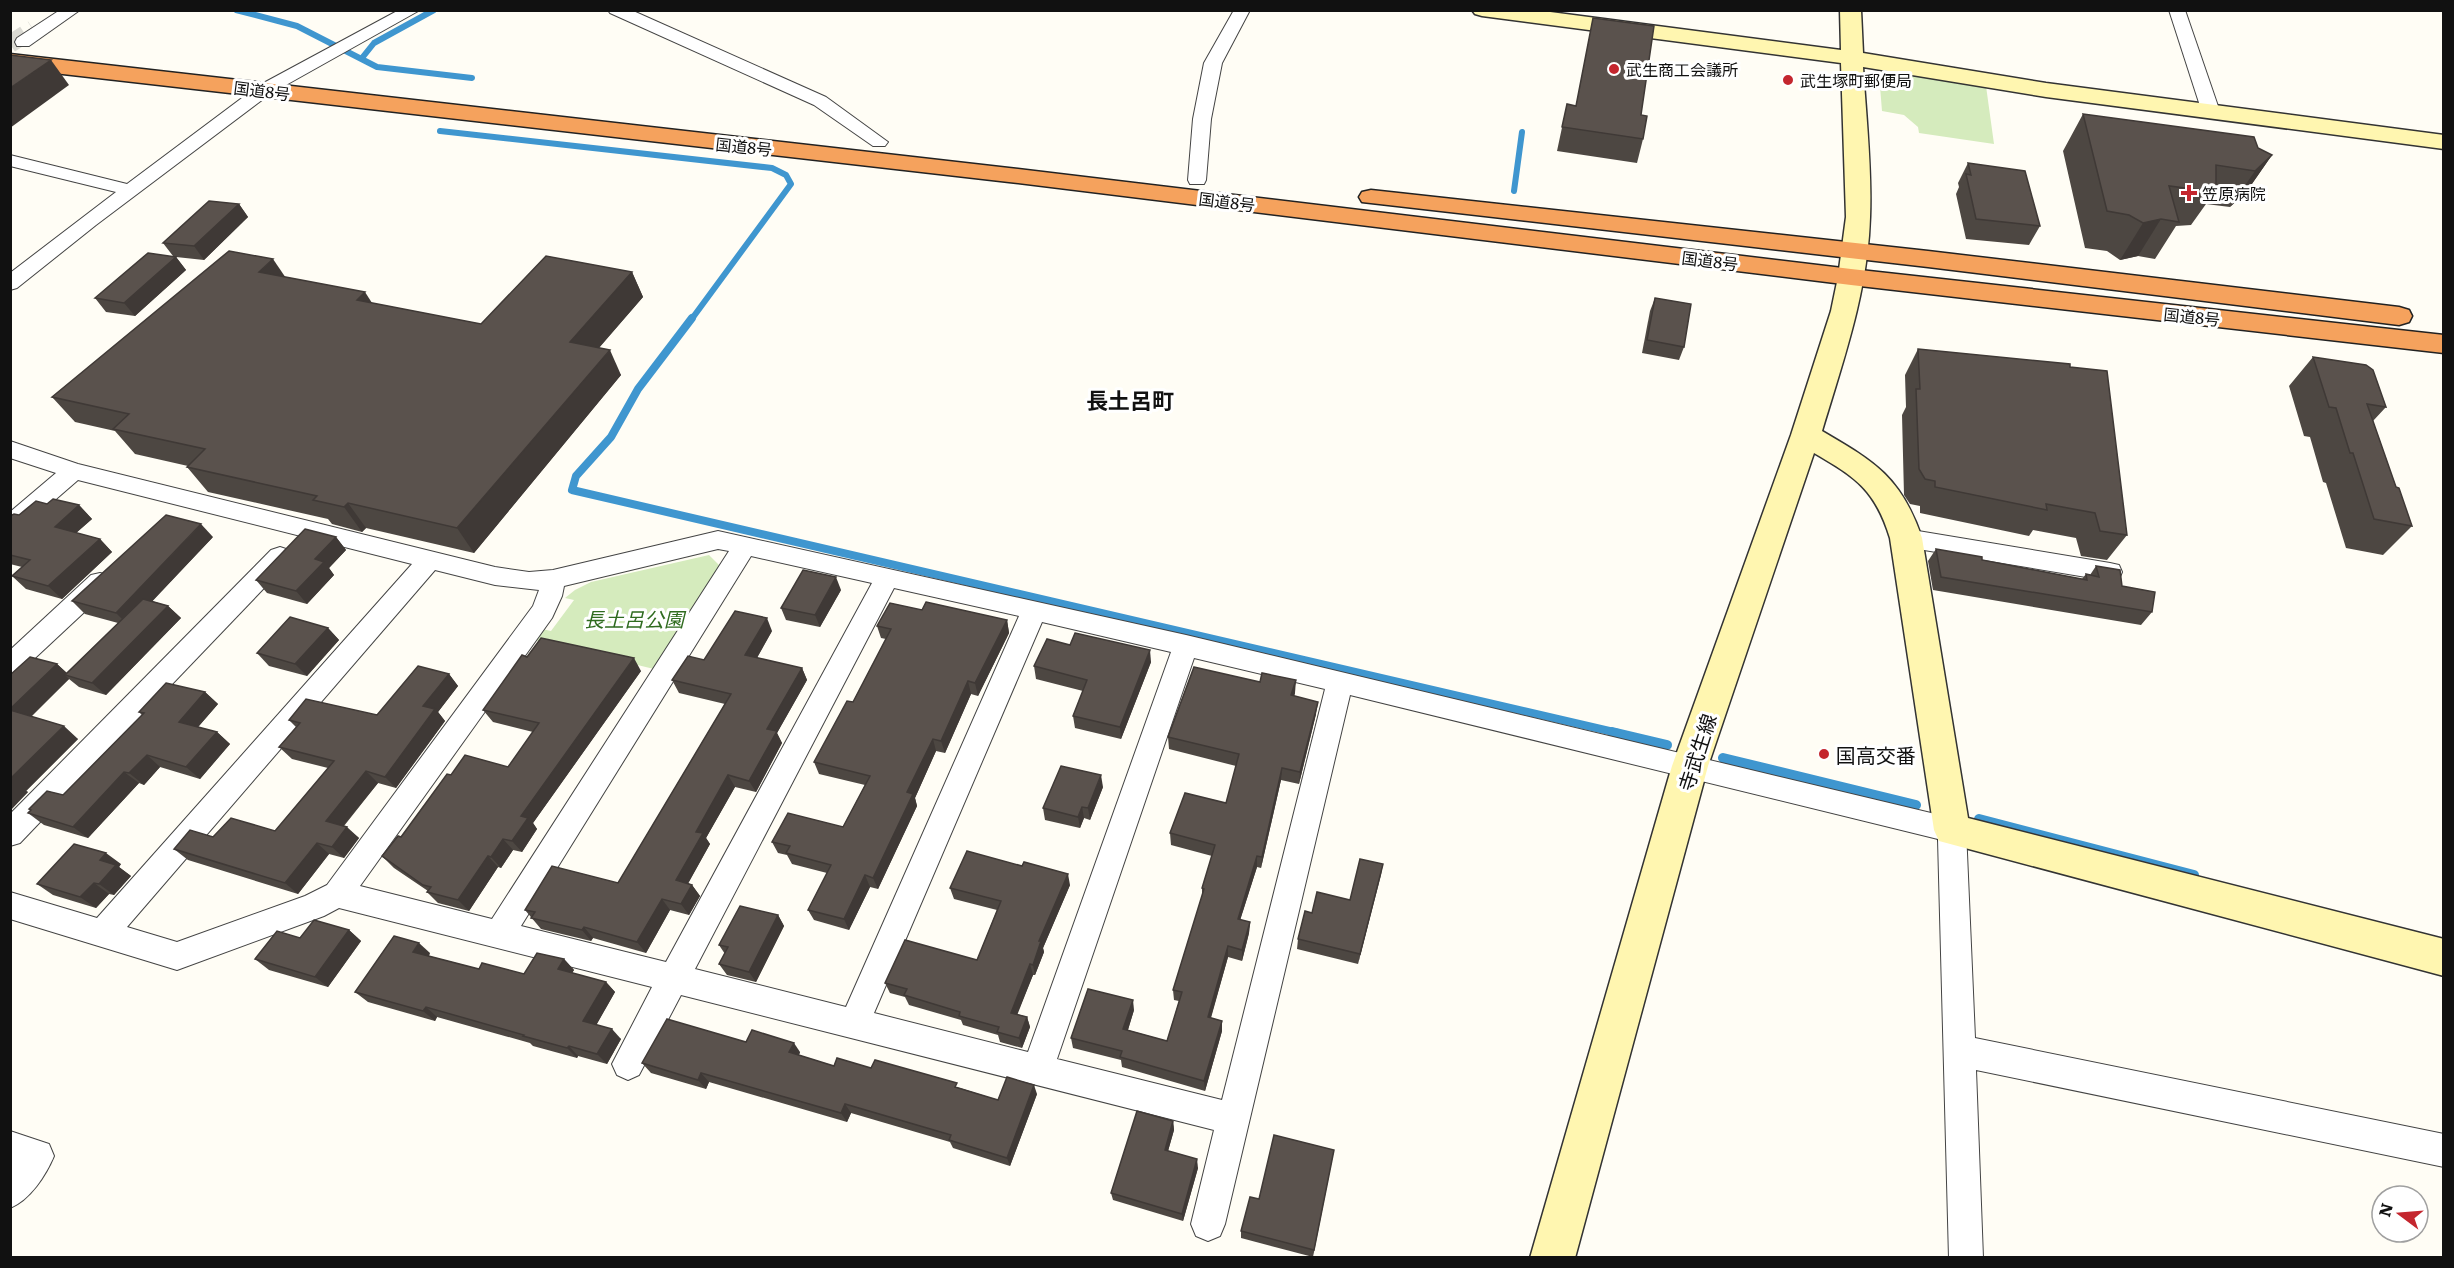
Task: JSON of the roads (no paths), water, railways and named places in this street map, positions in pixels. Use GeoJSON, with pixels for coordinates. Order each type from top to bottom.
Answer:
{"type":"FeatureCollection","features":[{"type":"Feature","properties":{"kind":"highway","name":"国道8号"},"geometry":{"type":"LineString","coordinates":[[18,42],[1197,180],[1432,203],[1853,264],[2444,344]]}},
{"type":"Feature","properties":{"kind":"highway","name":"国道8号"},"geometry":{"type":"LineString","coordinates":[[18,42],[264,90],[1020,176],[1853,264],[2444,322]]}},
{"type":"Feature","properties":{"kind":"street"},"geometry":{"type":"LineString","coordinates":[[18,42],[50,10]]}},
{"type":"Feature","properties":{"kind":"street"},"geometry":{"type":"LineString","coordinates":[[18,42],[61,10]]}},
{"type":"Feature","properties":{"kind":"street"},"geometry":{"type":"LineString","coordinates":[[18,42],[72,10]]}},
{"type":"Feature","properties":{"kind":"street"},"geometry":{"type":"LineString","coordinates":[[10,284],[130,190],[264,90],[412,10]]}},
{"type":"Feature","properties":{"kind":"street"},"geometry":{"type":"LineString","coordinates":[[616,10],[820,101],[879,141]]}},
{"type":"Feature","properties":{"kind":"street"},"geometry":{"type":"LineString","coordinates":[[1197,180],[1202,119],[1213,63],[1242,10]]}},
{"type":"Feature","properties":{"kind":"street"},"geometry":{"type":"LineString","coordinates":[[1482,10],[1851,58],[2046,90],[2444,142]]}},
{"type":"Feature","properties":{"kind":"street","name":"寺武生線"},"geometry":{"type":"LineString","coordinates":[[1552,1257],[1690,766],[1806,435],[1844,311],[1853,264],[1858,217],[1850,10]]}},
{"type":"Feature","properties":{"kind":"street"},"geometry":{"type":"LineString","coordinates":[[2177,10],[2211,112]]}},
{"type":"Feature","properties":{"kind":"street"},"geometry":{"type":"LineString","coordinates":[[10,160],[130,190]]}},
{"type":"Feature","properties":{"kind":"street"},"geometry":{"type":"LineString","coordinates":[[1806,435],[1866,473],[1890,499],[1906,538],[1952,830],[1966,1257]]}},
{"type":"Feature","properties":{"kind":"street"},"geometry":{"type":"LineString","coordinates":[[10,449],[179,507],[306,529],[495,576],[529,581],[553,579],[718,540],[1186,645],[1690,766],[1952,830],[2444,958]]}},
{"type":"Feature","properties":{"kind":"street"},"geometry":{"type":"LineString","coordinates":[[10,526],[74,471]]}},
{"type":"Feature","properties":{"kind":"street"},"geometry":{"type":"LineString","coordinates":[[10,834],[306,529]]}},
{"type":"Feature","properties":{"kind":"street"},"geometry":{"type":"LineString","coordinates":[[1906,538],[2110,572]]}},
{"type":"Feature","properties":{"kind":"street"},"geometry":{"type":"LineString","coordinates":[[499,934],[745,546]]}},
{"type":"Feature","properties":{"kind":"street"},"geometry":{"type":"LineString","coordinates":[[103,933],[430,560]]}},
{"type":"Feature","properties":{"kind":"street"},"geometry":{"type":"LineString","coordinates":[[10,666],[120,563]]}},
{"type":"Feature","properties":{"kind":"street"},"geometry":{"type":"LineString","coordinates":[[628,1064],[887,578]]}},
{"type":"Feature","properties":{"kind":"street"},"geometry":{"type":"LineString","coordinates":[[10,905],[177,956],[314,906],[337,894],[543,611],[550,596],[553,579]]}},
{"type":"Feature","properties":{"kind":"street"},"geometry":{"type":"LineString","coordinates":[[854,1023],[1034,610]]}},
{"type":"Feature","properties":{"kind":"street"},"geometry":{"type":"LineString","coordinates":[[1038,1069],[1186,645]]}},
{"type":"Feature","properties":{"kind":"street"},"geometry":{"type":"LineString","coordinates":[[1208,1224],[1340,682]]}},
{"type":"Feature","properties":{"kind":"street"},"geometry":{"type":"LineString","coordinates":[[337,894],[1234,1119]]}},
{"type":"Feature","properties":{"kind":"street"},"geometry":{"type":"LineString","coordinates":[[1961,1052],[2444,1151]]}},
{"type":"Feature","properties":{"kind":"street"},"geometry":{"type":"LineString","coordinates":[[10,1147],[37,1156],[10,1191]]}},
{"type":"Feature","properties":{"kind":"waterway"},"geometry":{"type":"LineString","coordinates":[[236,10],[297,26],[377,67],[472,78]]}},
{"type":"Feature","properties":{"kind":"waterway"},"geometry":{"type":"LineString","coordinates":[[362,58],[374,43],[434,10]]}},
{"type":"Feature","properties":{"kind":"waterway"},"geometry":{"type":"LineString","coordinates":[[440,131],[772,168],[786,175],[791,184],[691,320]]}},
{"type":"Feature","properties":{"kind":"waterway"},"geometry":{"type":"LineString","coordinates":[[1514,191],[1522,132]]}},
{"type":"Feature","properties":{"kind":"waterway"},"geometry":{"type":"LineString","coordinates":[[692,318],[638,389],[611,437],[576,476],[572,490],[1618,733]]}},
{"type":"Feature","properties":{"kind":"waterway"},"geometry":{"type":"LineString","coordinates":[[1612,732],[1667,745]]}},
{"type":"Feature","properties":{"kind":"waterway"},"geometry":{"type":"LineString","coordinates":[[1723,758],[1916,805]]}},
{"type":"Feature","properties":{"kind":"waterway"},"geometry":{"type":"LineString","coordinates":[[1979,819],[2194,875]]}},
{"type":"Feature","properties":{"kind":"tunnel"},"geometry":{"type":"LineString","coordinates":[[10,44],[33,29]]}},
{"type":"Feature","properties":{"kind":"place","name":"武生商工会議所"},"geometry":{"type":"Point","coordinates":[1614,69]}},
{"type":"Feature","properties":{"kind":"place","name":"武生塚町郵便局"},"geometry":{"type":"Point","coordinates":[1788,80]}},
{"type":"Feature","properties":{"kind":"place","name":"笠原病院"},"geometry":{"type":"Point","coordinates":[2189,193]}},
{"type":"Feature","properties":{"kind":"place","name":"国高交番"},"geometry":{"type":"Point","coordinates":[1824,754]}},
{"type":"Feature","properties":{"kind":"district","name":"長土呂町"},"geometry":{"type":"Point","coordinates":[1130,399]}},
{"type":"Feature","properties":{"kind":"park label","name":"長土呂公園"},"geometry":{"type":"Point","coordinates":[634,618]}}]}
